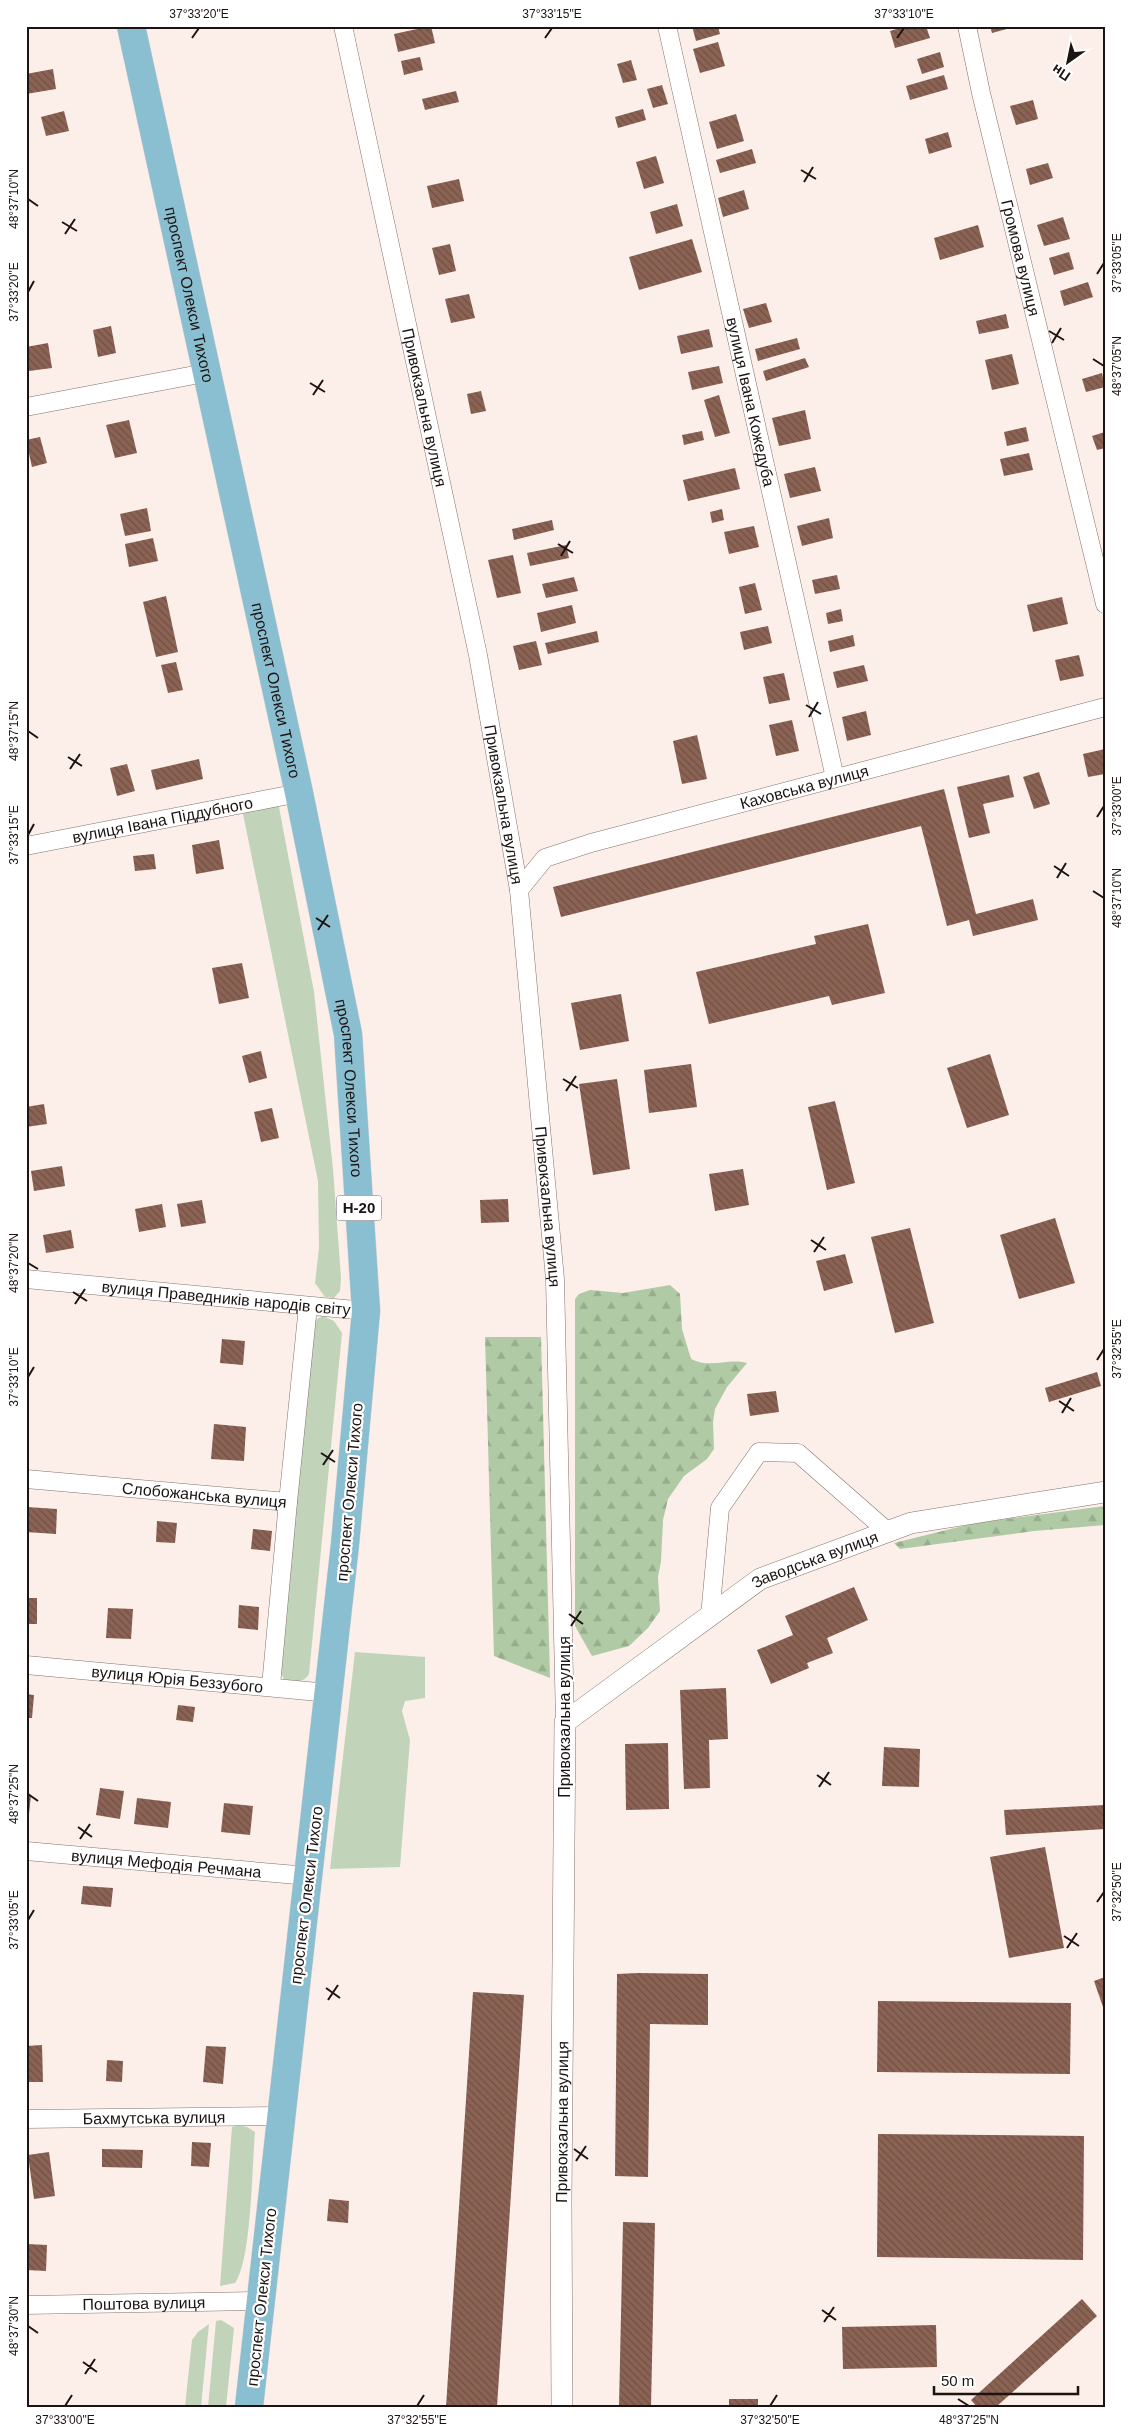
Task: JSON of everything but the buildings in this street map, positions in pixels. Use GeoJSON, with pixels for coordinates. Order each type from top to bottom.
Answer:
{"type":"FeatureCollection","features":[{"type":"Feature","properties":{"kind":"main road","name":"проспект Олекси Тихого"},"geometry":{"type":"LineString","coordinates":[[131,26],[298,793],[348,1034],[366,1311],[329,1693],[280,2116],[249,2407]]}},
{"type":"Feature","properties":{"kind":"street","name":"Привокзальна вулиця"},"geometry":{"type":"LineString","coordinates":[[343,26],[478,655],[519,890],[555,1278],[565,1722],[561,2202],[562,2407]]}},
{"type":"Feature","properties":{"kind":"street","name":"вулиця Івана Кожедуба"},"geometry":{"type":"LineString","coordinates":[[667,26],[835,778]]}},
{"type":"Feature","properties":{"kind":"street","name":"Громова вулиця"},"geometry":{"type":"LineString","coordinates":[[967,26],[981,93],[1105,604]]}},
{"type":"Feature","properties":{"kind":"street"},"geometry":{"type":"LineString","coordinates":[[26,407],[205,372]]}},
{"type":"Feature","properties":{"kind":"street","name":"Каховська вулиця"},"geometry":{"type":"LineString","coordinates":[[519,890],[544,858],[835,778],[1105,707]]}},
{"type":"Feature","properties":{"kind":"street","name":"вулиця Івана Піддубного"},"geometry":{"type":"LineString","coordinates":[[26,846],[298,793]]}},
{"type":"Feature","properties":{"kind":"street","name":"вулиця Праведників народів світу"},"geometry":{"type":"LineString","coordinates":[[26,1280],[366,1311]]}},
{"type":"Feature","properties":{"kind":"street"},"geometry":{"type":"LineString","coordinates":[[288,1502],[308,1306]]}},
{"type":"Feature","properties":{"kind":"street"},"geometry":{"type":"LineString","coordinates":[[710,1616],[720,1508],[758,1452],[798,1453],[888,1532]]}},
{"type":"Feature","properties":{"kind":"street","name":"Слобожанська вулиця"},"geometry":{"type":"LineString","coordinates":[[26,1479],[288,1502],[271,1686]]}},
{"type":"Feature","properties":{"kind":"street","name":"Заводська вулиця"},"geometry":{"type":"LineString","coordinates":[[565,1722],[760,1579],[911,1523],[1105,1492]]}},
{"type":"Feature","properties":{"kind":"street","name":"вулиця Юрія Беззубого"},"geometry":{"type":"LineString","coordinates":[[26,1665],[271,1686],[329,1693]]}},
{"type":"Feature","properties":{"kind":"street","name":"вулиця Мефодія Речмана"},"geometry":{"type":"LineString","coordinates":[[26,1851],[308,1876]]}},
{"type":"Feature","properties":{"kind":"street","name":"Бахмутська вулиця"},"geometry":{"type":"LineString","coordinates":[[26,2119],[280,2116]]}},
{"type":"Feature","properties":{"kind":"street","name":"Поштова вулиця"},"geometry":{"type":"LineString","coordinates":[[26,2305],[261,2301]]}},
{"type":"Feature","properties":{"kind":"green space"},"geometry":{"type":"Polygon","coordinates":[[[278,802],[314,992],[333,1169],[341,1278],[340,1291],[334,1298],[325,1297],[315,1283],[319,1248],[318,1181],[242,809],[278,802]]]}},
{"type":"Feature","properties":{"kind":"green space"},"geometry":{"type":"Polygon","coordinates":[[[670,1285],[680,1294],[682,1329],[691,1359],[705,1363],[747,1363],[727,1387],[715,1409],[713,1422],[714,1449],[707,1459],[684,1476],[668,1499],[663,1520],[661,1561],[658,1577],[660,1611],[648,1628],[629,1646],[592,1656],[575,1626],[575,1299],[579,1294],[590,1290],[623,1293],[670,1285]]]}},
{"type":"Feature","properties":{"kind":"green space"},"geometry":{"type":"Polygon","coordinates":[[[323,1316],[334,1321],[342,1333],[309,1674],[301,1681],[295,1681],[284,1679],[279,1669],[315,1320],[323,1316]]]}},
{"type":"Feature","properties":{"kind":"green space"},"geometry":{"type":"Polygon","coordinates":[[[485,1337],[541,1337],[550,1678],[494,1656],[485,1337]]]}},
{"type":"Feature","properties":{"kind":"green space"},"geometry":{"type":"Polygon","coordinates":[[[1105,1506],[1105,1525],[1034,1531],[900,1549],[894,1543],[975,1523],[1105,1506]]]}},
{"type":"Feature","properties":{"kind":"green space"},"geometry":{"type":"Polygon","coordinates":[[[355,1652],[425,1657],[425,1698],[405,1701],[402,1711],[410,1740],[400,1867],[330,1869],[355,1652]]]}},
{"type":"Feature","properties":{"kind":"green space"},"geometry":{"type":"Polygon","coordinates":[[[237,2125],[247,2127],[255,2132],[248,2234],[241,2271],[235,2283],[220,2286],[232,2127],[237,2125]]]}},
{"type":"Feature","properties":{"kind":"green space"},"geometry":{"type":"Polygon","coordinates":[[[221,2320],[234,2328],[226,2407],[208,2407],[216,2321],[221,2320]]]}},
{"type":"Feature","properties":{"kind":"green space"},"geometry":{"type":"Polygon","coordinates":[[[209,2324],[201,2407],[185,2407],[192,2340],[198,2332],[209,2324]]]}}]}
